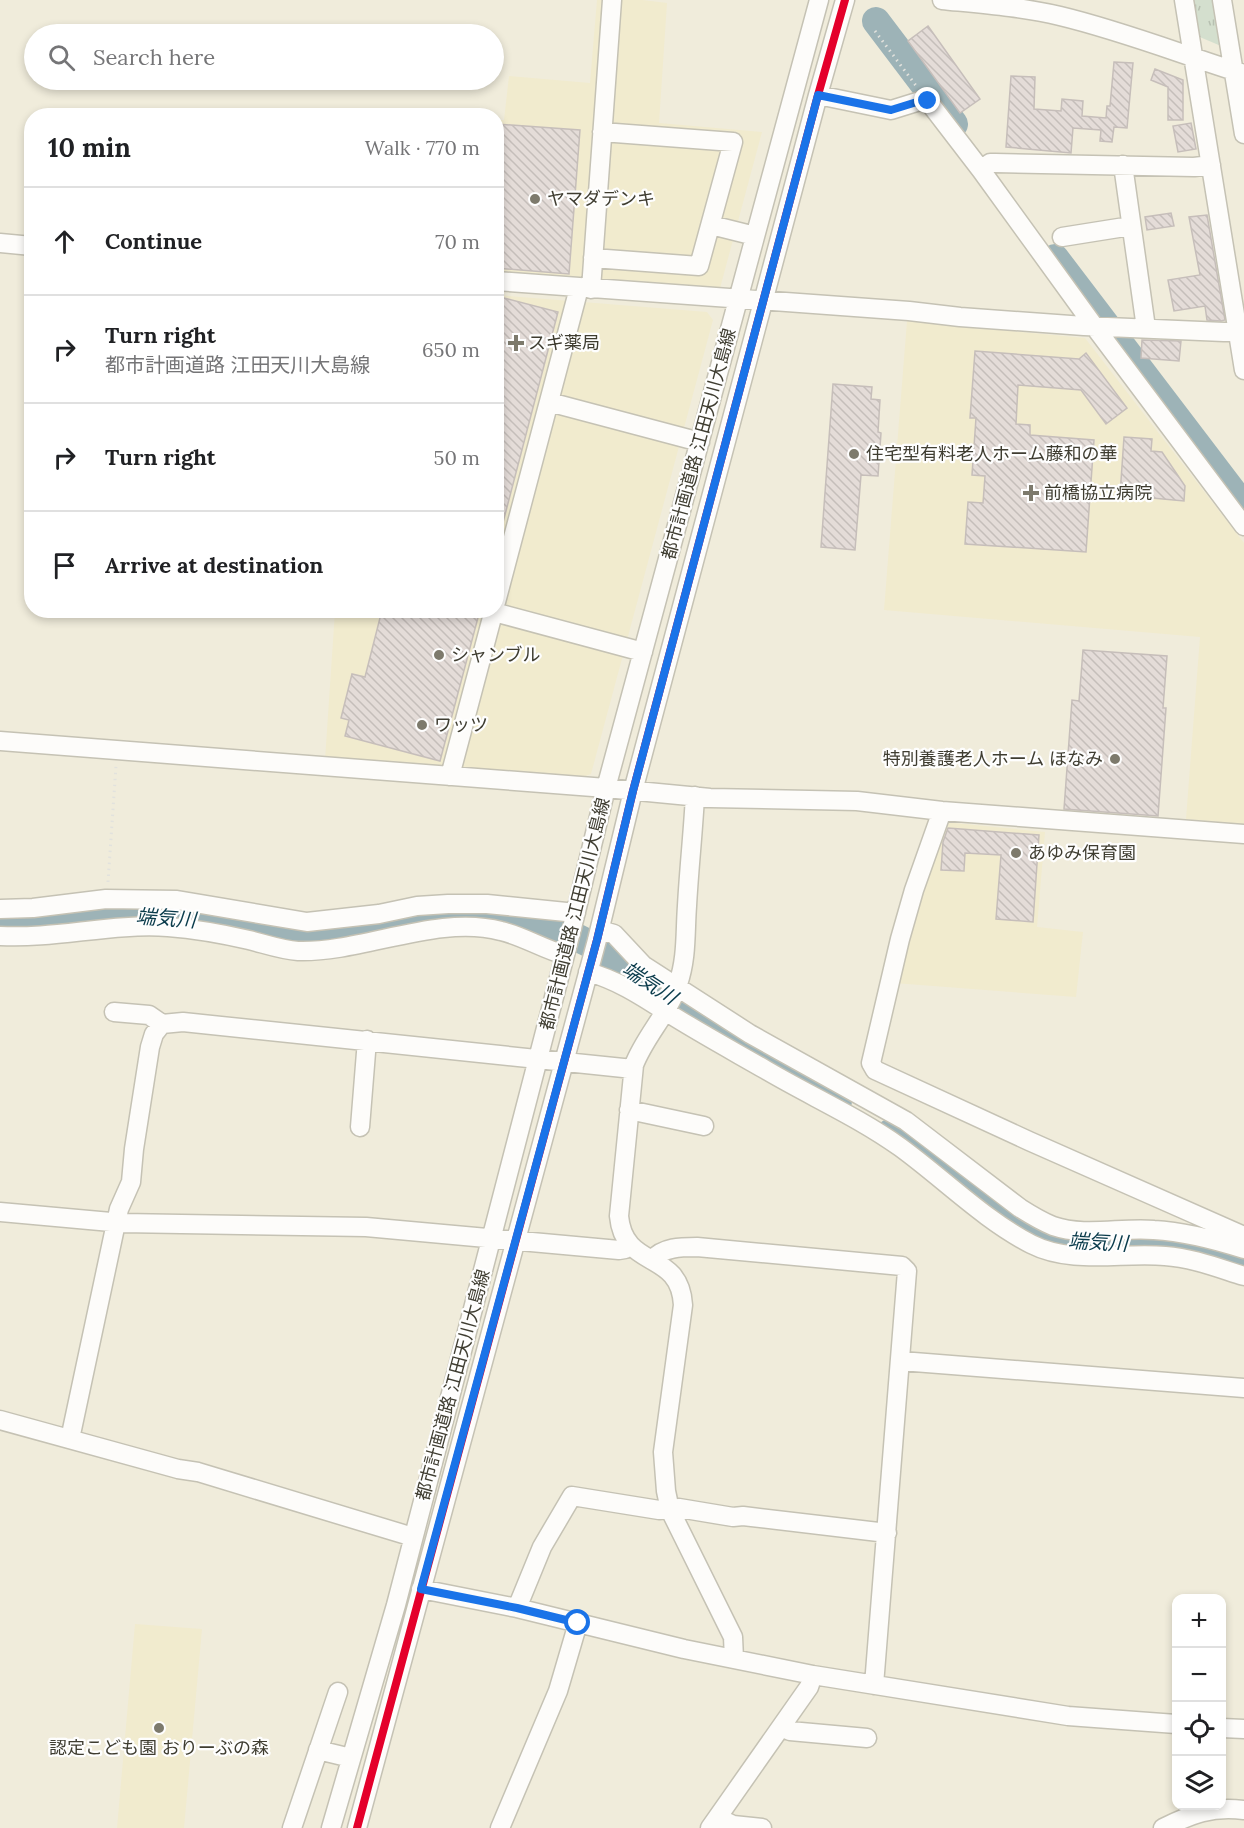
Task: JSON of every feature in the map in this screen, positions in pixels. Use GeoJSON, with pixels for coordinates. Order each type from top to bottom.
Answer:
{"type":"FeatureCollection","features":[{"type":"Feature","properties":{"kind":"street"},"geometry":{"type":"LineString","coordinates":[[504,574],[549,402],[593,258],[612,0]]}},
{"type":"Feature","properties":{"kind":"street","name":"都市計画道路 江田天川大島線"},"geometry":{"type":"LineString","coordinates":[[331,1828],[413,1537],[574,921],[606,788],[819,0]]}},
{"type":"Feature","properties":{"kind":"street","name":"都市計画道路 江田天川大島線"},"geometry":{"type":"LineString","coordinates":[[357,1828],[599,935],[633,791],[845,0]]}},
{"type":"Feature","properties":{"kind":"street"},"geometry":{"type":"LineString","coordinates":[[942,0],[1005,6],[1060,16],[1141,38],[1239,73]]}},
{"type":"Feature","properties":{"kind":"street"},"geometry":{"type":"LineString","coordinates":[[1184,0],[1244,368]]}},
{"type":"Feature","properties":{"kind":"street"},"geometry":{"type":"LineString","coordinates":[[1222,0],[1239,73],[1244,134]]}},
{"type":"Feature","properties":{"kind":"street"},"geometry":{"type":"LineString","coordinates":[[818,95],[891,110],[920,101],[928,101],[1103,326],[1244,526]]}},
{"type":"Feature","properties":{"kind":"street"},"geometry":{"type":"LineString","coordinates":[[593,258],[699,266],[733,142],[602,132]]}},
{"type":"Feature","properties":{"kind":"street"},"geometry":{"type":"LineString","coordinates":[[981,170],[990,163],[1210,165]]}},
{"type":"Feature","properties":{"kind":"street"},"geometry":{"type":"LineString","coordinates":[[1123,165],[1146,328]]}},
{"type":"Feature","properties":{"kind":"street"},"geometry":{"type":"LineString","coordinates":[[711,225],[755,236]]}},
{"type":"Feature","properties":{"kind":"street"},"geometry":{"type":"LineString","coordinates":[[1062,237],[1131,226]]}},
{"type":"Feature","properties":{"kind":"street"},"geometry":{"type":"LineString","coordinates":[[0,243],[24,245]]}},
{"type":"Feature","properties":{"kind":"street"},"geometry":{"type":"LineString","coordinates":[[504,283],[909,311],[960,317],[1237,331]]}},
{"type":"Feature","properties":{"kind":"street"},"geometry":{"type":"LineString","coordinates":[[549,402],[700,442]]}},
{"type":"Feature","properties":{"kind":"street"},"geometry":{"type":"LineString","coordinates":[[504,611],[643,652]]}},
{"type":"Feature","properties":{"kind":"street"},"geometry":{"type":"LineString","coordinates":[[450,776],[492,618]]}},
{"type":"Feature","properties":{"kind":"street"},"geometry":{"type":"LineString","coordinates":[[0,741],[695,796],[753,800],[857,801],[942,811],[1244,834]]}},
{"type":"Feature","properties":{"kind":"street"},"geometry":{"type":"LineString","coordinates":[[695,796],[684,966],[677,988],[641,1048],[633,1069],[619,1216],[622,1233],[630,1245],[671,1272],[682,1292],[683,1305],[663,1452],[666,1491],[670,1510],[734,1637],[734,1659]]}},
{"type":"Feature","properties":{"kind":"street"},"geometry":{"type":"LineString","coordinates":[[942,811],[914,890],[900,939],[871,1063],[872,1067],[1029,1141],[1244,1236]]}},
{"type":"Feature","properties":{"kind":"street"},"geometry":{"type":"LineString","coordinates":[[0,909],[33,908],[106,899],[177,900],[307,922],[379,914],[417,906],[488,904],[574,921]]}},
{"type":"Feature","properties":{"kind":"street"},"geometry":{"type":"LineString","coordinates":[[0,936],[27,937],[111,928],[168,927],[215,933],[298,951],[360,944],[430,930],[480,928],[501,930],[546,950],[565,954]]}},
{"type":"Feature","properties":{"kind":"street"},"geometry":{"type":"LineString","coordinates":[[599,935],[614,934],[643,965],[677,988],[750,1034],[906,1121],[1039,1220],[1075,1230],[1152,1230],[1204,1236],[1244,1249]]}},
{"type":"Feature","properties":{"kind":"street"},"geometry":{"type":"LineString","coordinates":[[589,969],[639,993],[779,1078],[876,1131],[900,1147],[992,1220],[1033,1245],[1057,1252],[1085,1256],[1163,1255],[1191,1259],[1244,1276]]}},
{"type":"Feature","properties":{"kind":"street"},"geometry":{"type":"LineString","coordinates":[[114,1012],[149,1016],[162,1024],[183,1022],[565,1060],[633,1069]]}},
{"type":"Feature","properties":{"kind":"street"},"geometry":{"type":"LineString","coordinates":[[70,1439],[119,1209],[131,1182],[150,1047],[154,1034],[162,1024]]}},
{"type":"Feature","properties":{"kind":"street"},"geometry":{"type":"LineString","coordinates":[[360,1127],[367,1040]]}},
{"type":"Feature","properties":{"kind":"street"},"geometry":{"type":"LineString","coordinates":[[628,1110],[704,1126]]}},
{"type":"Feature","properties":{"kind":"street"},"geometry":{"type":"LineString","coordinates":[[0,1212],[116,1223],[366,1227],[619,1250],[630,1245]]}},
{"type":"Feature","properties":{"kind":"street"},"geometry":{"type":"LineString","coordinates":[[652,1260],[657,1254],[669,1250],[697,1247],[902,1266],[907,1271],[874,1685]]}},
{"type":"Feature","properties":{"kind":"street"},"geometry":{"type":"LineString","coordinates":[[901,1361],[1244,1388]]}},
{"type":"Feature","properties":{"kind":"street"},"geometry":{"type":"LineString","coordinates":[[0,1420],[178,1469],[198,1472],[413,1537]]}},
{"type":"Feature","properties":{"kind":"street"},"geometry":{"type":"LineString","coordinates":[[517,1608],[542,1547],[572,1496],[659,1510],[687,1509],[734,1517],[743,1516],[887,1533]]}},
{"type":"Feature","properties":{"kind":"street"},"geometry":{"type":"LineString","coordinates":[[421,1589],[517,1608],[684,1649],[813,1675],[1068,1716],[1172,1724]]}},
{"type":"Feature","properties":{"kind":"street"},"geometry":{"type":"LineString","coordinates":[[500,1828],[558,1690],[578,1623]]}},
{"type":"Feature","properties":{"kind":"street"},"geometry":{"type":"LineString","coordinates":[[762,1828],[714,1823],[809,1687],[813,1675]]}},
{"type":"Feature","properties":{"kind":"street"},"geometry":{"type":"LineString","coordinates":[[292,1828],[338,1692]]}},
{"type":"Feature","properties":{"kind":"street"},"geometry":{"type":"LineString","coordinates":[[781,1727],[790,1731],[867,1738]]}},
{"type":"Feature","properties":{"kind":"street"},"geometry":{"type":"LineString","coordinates":[[1226,1728],[1244,1729]]}},
{"type":"Feature","properties":{"kind":"street"},"geometry":{"type":"LineString","coordinates":[[318,1750],[351,1758]]}},
{"type":"Feature","properties":{"kind":"street"},"geometry":{"type":"LineString","coordinates":[[1163,1828],[1205,1810],[1244,1810]]}},
{"type":"Feature","properties":{"kind":"path"},"geometry":{"type":"LineString","coordinates":[[875,31],[928,101]]}},
{"type":"Feature","properties":{"kind":"path"},"geometry":{"type":"LineString","coordinates":[[106,899],[117,750]]}},
{"type":"Feature","properties":{"kind":"shaded area"},"geometry":{"type":"Polygon","coordinates":[[[597,0],[642,0],[667,3],[659,123],[762,132],[719,292],[504,277],[504,120],[509,76],[590,83],[597,0]]]}},
{"type":"Feature","properties":{"kind":"shaded area"},"geometry":{"type":"Polygon","coordinates":[[[504,296],[707,312],[713,320],[591,774],[583,777],[325,760],[335,618],[504,618],[504,296]]]}},
{"type":"Feature","properties":{"kind":"shaded area"},"geometry":{"type":"Polygon","coordinates":[[[907,321],[1085,338],[1244,543],[1244,825],[1186,819],[1200,637],[884,610],[907,321]]]}},
{"type":"Feature","properties":{"kind":"shaded area"},"geometry":{"type":"Polygon","coordinates":[[[944,822],[1045,832],[1037,927],[1083,932],[1076,997],[894,983],[944,822]]]}},
{"type":"Feature","properties":{"kind":"shaded area","name":"認定こども園 おりーぶの森"},"geometry":{"type":"Polygon","coordinates":[[[135,1624],[202,1629],[184,1828],[117,1828],[135,1624]]]}},
{"type":"Feature","properties":{"kind":"green space"},"geometry":{"type":"Polygon","coordinates":[[[1190,0],[1214,0],[1221,46],[1195,35],[1190,0]]]}},
{"type":"Feature","properties":{"kind":"building"},"geometry":{"type":"Polygon","coordinates":[[[928,26],[980,99],[960,113],[908,41],[928,26]]]}},
{"type":"Feature","properties":{"kind":"building"},"geometry":{"type":"Polygon","coordinates":[[[1114,62],[1133,63],[1127,128],[1114,127],[1112,142],[1100,141],[1101,130],[1073,128],[1071,153],[1006,147],[1011,76],[1035,77],[1034,109],[1061,111],[1062,99],[1083,101],[1082,116],[1106,118],[1107,106],[1110,106],[1114,62]]]}},
{"type":"Feature","properties":{"kind":"building"},"geometry":{"type":"Polygon","coordinates":[[[1155,69],[1183,80],[1183,120],[1168,120],[1168,87],[1151,80],[1155,69]]]}},
{"type":"Feature","properties":{"kind":"building"},"geometry":{"type":"Polygon","coordinates":[[[1191,123],[1196,149],[1178,152],[1173,126],[1191,123]]]}},
{"type":"Feature","properties":{"kind":"building","name":"ヤマダデンキ"},"geometry":{"type":"Polygon","coordinates":[[[504,125],[580,130],[569,274],[504,269],[504,125]]]}},
{"type":"Feature","properties":{"kind":"building"},"geometry":{"type":"Polygon","coordinates":[[[1171,213],[1174,226],[1147,230],[1145,217],[1171,213]]]}},
{"type":"Feature","properties":{"kind":"building"},"geometry":{"type":"Polygon","coordinates":[[[1207,215],[1225,320],[1221,321],[1207,320],[1205,306],[1174,311],[1168,280],[1200,275],[1189,217],[1207,215]]]}},
{"type":"Feature","properties":{"kind":"building"},"geometry":{"type":"Polygon","coordinates":[[[504,298],[558,312],[504,519],[504,298]]]}},
{"type":"Feature","properties":{"kind":"building"},"geometry":{"type":"Polygon","coordinates":[[[1142,340],[1181,341],[1179,361],[1141,358],[1142,340]]]}},
{"type":"Feature","properties":{"kind":"building"},"geometry":{"type":"Polygon","coordinates":[[[975,351],[1079,359],[1086,353],[1127,408],[1106,424],[1081,390],[1018,385],[1016,424],[1030,425],[1030,435],[1094,440],[1086,552],[965,544],[968,502],[983,503],[985,476],[972,475],[976,418],[970,418],[975,351]]]}},
{"type":"Feature","properties":{"kind":"building","name":"住宅型有料老人ホーム藤和の華"},"geometry":{"type":"Polygon","coordinates":[[[833,384],[872,387],[871,399],[880,400],[878,432],[881,433],[878,476],[861,475],[855,550],[821,547],[833,384]]]}},
{"type":"Feature","properties":{"kind":"building"},"geometry":{"type":"Polygon","coordinates":[[[1124,437],[1152,439],[1151,451],[1162,452],[1185,486],[1184,501],[1120,495],[1124,437]]]}},
{"type":"Feature","properties":{"kind":"building"},"geometry":{"type":"Polygon","coordinates":[[[380,618],[478,618],[440,761],[345,736],[349,720],[341,718],[352,674],[365,677],[380,618]]]}},
{"type":"Feature","properties":{"kind":"building","name":"特別養護老人ホーム ほなみ"},"geometry":{"type":"Polygon","coordinates":[[[1083,650],[1167,656],[1163,708],[1166,708],[1158,816],[1064,809],[1072,700],[1079,701],[1083,650]]]}},
{"type":"Feature","properties":{"kind":"building"},"geometry":{"type":"Polygon","coordinates":[[[948,828],[1039,835],[1033,922],[996,919],[1001,855],[965,853],[964,871],[941,870],[943,842],[948,828]]]}},
{"type":"Feature","properties":{"kind":"waterway"},"geometry":{"type":"LineString","coordinates":[[876,21],[954,124]]}},
{"type":"Feature","properties":{"kind":"waterway"},"geometry":{"type":"LineString","coordinates":[[1055,258],[1243,505]]}},
{"type":"Feature","properties":{"kind":"waterway","name":"端気川"},"geometry":{"type":"LineString","coordinates":[[0,924],[116,913],[155,913],[205,918],[309,936],[453,914],[509,917],[546,925],[596,947],[755,1052],[838,1101]]}},
{"type":"Feature","properties":{"kind":"waterway","name":"端気川"},"geometry":{"type":"LineString","coordinates":[[890,1133],[913,1146],[1006,1212],[1057,1239],[1083,1244],[1175,1244],[1212,1251],[1244,1261]]}},
{"type":"Feature","properties":{"kind":"transit line"},"geometry":{"type":"LineString","coordinates":[[357,1828],[597,940],[633,791],[845,0]]}},
{"type":"Feature","properties":{"kind":"place","name":"ヤマダデンキ"},"geometry":{"type":"Point","coordinates":[535,199]}},
{"type":"Feature","properties":{"kind":"place","name":"スギ薬局"},"geometry":{"type":"Point","coordinates":[516,343]}},
{"type":"Feature","properties":{"kind":"place","name":"住宅型有料老人ホーム藤和の華"},"geometry":{"type":"Point","coordinates":[854,454]}},
{"type":"Feature","properties":{"kind":"place","name":"前橋協立病院"},"geometry":{"type":"Point","coordinates":[1031,493]}},
{"type":"Feature","properties":{"kind":"place","name":"シャンブル"},"geometry":{"type":"Point","coordinates":[439,655]}},
{"type":"Feature","properties":{"kind":"place","name":"ワッツ"},"geometry":{"type":"Point","coordinates":[422,725]}},
{"type":"Feature","properties":{"kind":"place","name":"特別養護老人ホーム ほなみ"},"geometry":{"type":"Point","coordinates":[1115,759]}},
{"type":"Feature","properties":{"kind":"place","name":"あゆみ保育園"},"geometry":{"type":"Point","coordinates":[1016,853]}},
{"type":"Feature","properties":{"kind":"place","name":"認定こども園 おりーぶの森"},"geometry":{"type":"Point","coordinates":[159,1728]}},
{"type":"Feature","properties":{"kind":"route"},"geometry":{"type":"LineString","coordinates":[[578,1623],[421,1589],[597,940],[633,791],[818,95],[891,110],[920,101],[928,101]]}}]}
